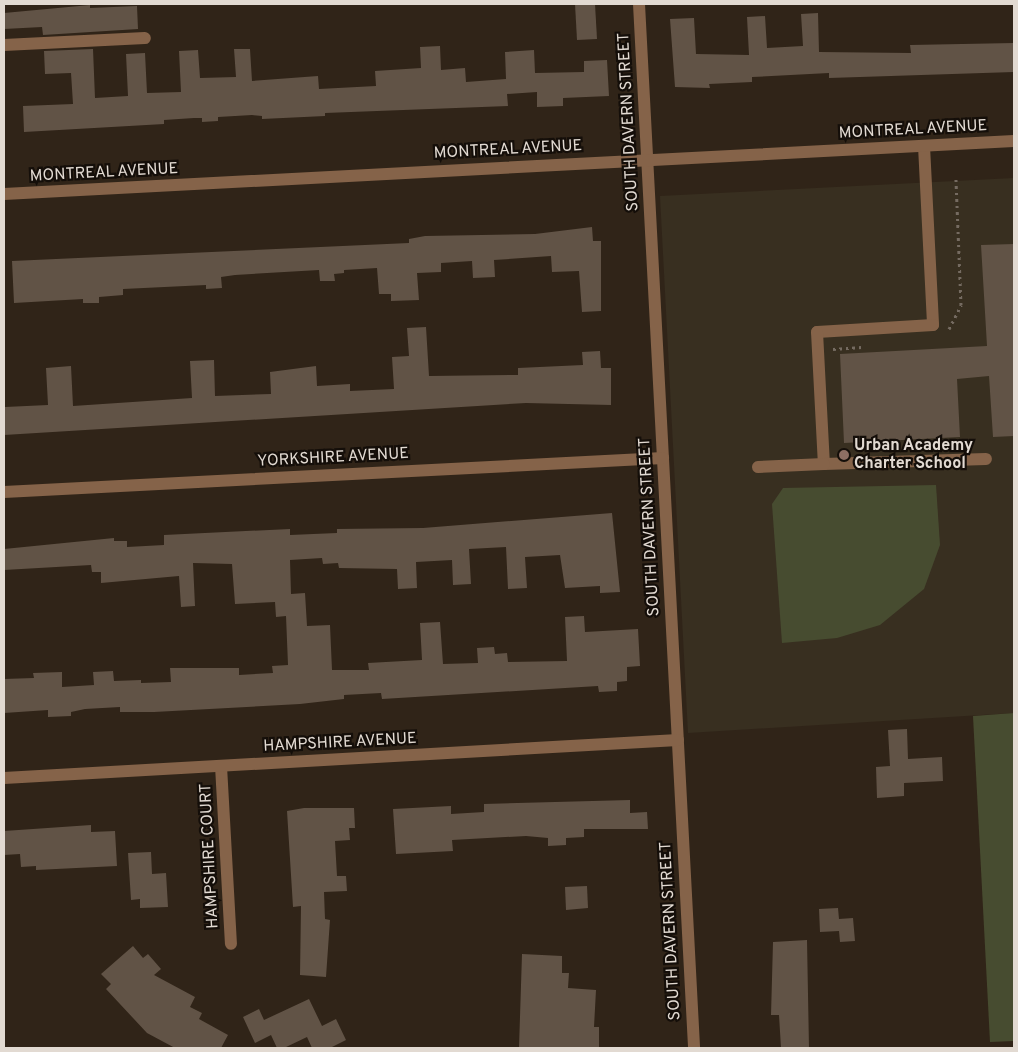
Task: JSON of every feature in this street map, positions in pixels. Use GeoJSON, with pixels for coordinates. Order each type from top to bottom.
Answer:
{"type":"FeatureCollection","features":[{"type":"Feature","properties":{"kind":"street","name":"SOUTH DAVERN STREET"},"geometry":{"type":"LineString","coordinates":[[639,4],[694,1048]]}},
{"type":"Feature","properties":{"kind":"street"},"geometry":{"type":"LineString","coordinates":[[4,45],[145,38]]}},
{"type":"Feature","properties":{"kind":"street","name":"MONTREAL AVENUE"},"geometry":{"type":"LineString","coordinates":[[4,194],[1014,141]]}},
{"type":"Feature","properties":{"kind":"street"},"geometry":{"type":"LineString","coordinates":[[824,464],[816,332],[933,325],[924,146]]}},
{"type":"Feature","properties":{"kind":"street","name":"YORKSHIRE AVENUE"},"geometry":{"type":"LineString","coordinates":[[4,492],[663,458]]}},
{"type":"Feature","properties":{"kind":"street"},"geometry":{"type":"LineString","coordinates":[[758,467],[986,459]]}},
{"type":"Feature","properties":{"kind":"street","name":"HAMPSHIRE AVENUE"},"geometry":{"type":"LineString","coordinates":[[4,778],[678,740]]}},
{"type":"Feature","properties":{"kind":"street","name":"HAMPSHIRE COURT"},"geometry":{"type":"LineString","coordinates":[[221,766],[231,944]]}},
{"type":"Feature","properties":{"kind":"shaded area","name":"Urban Academy Charter School"},"geometry":{"type":"Polygon","coordinates":[[[1014,178],[1014,713],[688,733],[660,196],[1014,178]]]}},
{"type":"Feature","properties":{"kind":"green space"},"geometry":{"type":"Polygon","coordinates":[[[936,485],[940,545],[924,589],[880,625],[837,638],[782,643],[772,504],[783,488],[936,485]]]}},
{"type":"Feature","properties":{"kind":"green space"},"geometry":{"type":"Polygon","coordinates":[[[1014,713],[1014,1041],[990,1042],[973,716],[1014,713]]]}},
{"type":"Feature","properties":{"kind":"building"},"geometry":{"type":"Polygon","coordinates":[[[575,4],[595,4],[597,39],[577,40],[575,4]]]}},
{"type":"Feature","properties":{"kind":"building"},"geometry":{"type":"Polygon","coordinates":[[[90,5],[90,8],[137,6],[138,29],[43,35],[42,27],[4,29],[4,13],[90,5]]]}},
{"type":"Feature","properties":{"kind":"building"},"geometry":{"type":"Polygon","coordinates":[[[818,13],[819,52],[911,53],[910,45],[1014,43],[1014,72],[829,78],[829,73],[752,77],[752,82],[709,84],[710,88],[675,87],[670,19],[694,18],[696,54],[749,55],[747,17],[765,16],[767,48],[803,46],[801,14],[818,13]]]}},
{"type":"Feature","properties":{"kind":"building"},"geometry":{"type":"Polygon","coordinates":[[[440,46],[441,70],[465,68],[466,82],[506,79],[505,52],[534,50],[535,73],[584,72],[584,61],[607,60],[609,96],[563,98],[563,106],[537,107],[537,92],[507,94],[508,106],[325,113],[325,116],[262,119],[262,116],[252,115],[218,117],[218,121],[202,122],[202,118],[194,118],[164,120],[164,124],[24,132],[23,106],[73,104],[71,73],[45,74],[44,51],[93,49],[95,98],[128,96],[126,54],[145,53],[147,93],[181,92],[179,51],[198,50],[200,78],[236,77],[234,49],[250,49],[252,81],[318,76],[319,89],[376,86],[375,71],[421,68],[420,47],[440,46]]]}},
{"type":"Feature","properties":{"kind":"building"},"geometry":{"type":"Polygon","coordinates":[[[592,227],[593,241],[601,241],[601,311],[582,312],[579,271],[552,272],[551,256],[494,260],[495,277],[473,278],[472,261],[441,263],[441,272],[417,273],[419,300],[391,301],[391,294],[379,294],[377,268],[344,270],[344,273],[334,274],[335,281],[320,281],[319,270],[235,275],[221,277],[222,288],[206,289],[206,285],[123,289],[123,295],[99,297],[99,303],[83,303],[83,299],[14,303],[12,261],[409,243],[409,239],[425,236],[535,234],[592,227]]]}},
{"type":"Feature","properties":{"kind":"building"},"geometry":{"type":"Polygon","coordinates":[[[1014,244],[1014,436],[993,437],[989,376],[957,379],[960,437],[844,443],[840,354],[987,346],[981,245],[1014,244]]]}},
{"type":"Feature","properties":{"kind":"building"},"geometry":{"type":"Polygon","coordinates":[[[426,327],[429,376],[518,375],[518,368],[583,365],[582,352],[600,351],[601,368],[611,368],[611,405],[526,403],[4,435],[5,407],[48,405],[46,368],[71,366],[73,406],[192,398],[190,361],[214,360],[215,396],[271,394],[270,372],[316,366],[317,386],[350,384],[350,391],[394,389],[392,357],[409,356],[407,328],[426,327]]]}},
{"type":"Feature","properties":{"kind":"building"},"geometry":{"type":"Polygon","coordinates":[[[612,513],[620,592],[600,593],[600,586],[565,588],[560,555],[525,557],[527,588],[508,589],[506,547],[469,549],[471,584],[453,585],[452,560],[416,562],[417,588],[398,589],[397,569],[339,568],[338,563],[323,564],[322,558],[290,560],[291,594],[305,593],[307,626],[330,625],[332,670],[369,670],[368,663],[422,660],[420,623],[440,622],[443,664],[478,663],[477,648],[494,647],[495,654],[507,653],[508,662],[567,661],[565,617],[584,616],[585,632],[638,629],[640,666],[627,667],[627,681],[617,682],[617,691],[599,692],[598,686],[382,699],[381,693],[344,695],[344,699],[300,704],[154,712],[120,712],[120,707],[85,709],[71,712],[71,716],[48,717],[48,710],[4,713],[4,679],[34,678],[33,673],[62,672],[62,687],[94,685],[93,672],[113,671],[114,681],[141,680],[141,683],[171,682],[170,668],[239,668],[239,675],[273,673],[272,666],[288,665],[286,616],[276,617],[275,602],[235,604],[232,564],[193,563],[195,606],[181,607],[179,576],[101,583],[101,572],[92,572],[91,565],[4,570],[4,549],[114,538],[114,541],[127,541],[127,547],[164,545],[164,535],[290,529],[290,535],[337,533],[337,529],[423,528],[612,513]]]}},
{"type":"Feature","properties":{"kind":"building"},"geometry":{"type":"Polygon","coordinates":[[[907,729],[908,759],[942,757],[943,781],[904,783],[904,796],[877,798],[876,767],[890,766],[888,730],[907,729]]]}},
{"type":"Feature","properties":{"kind":"building"},"geometry":{"type":"Polygon","coordinates":[[[630,800],[630,813],[647,812],[648,829],[584,829],[584,837],[566,838],[566,845],[548,846],[548,838],[526,836],[452,840],[453,851],[396,854],[393,809],[451,806],[451,814],[484,812],[484,804],[630,800]]]}},
{"type":"Feature","properties":{"kind":"building"},"geometry":{"type":"Polygon","coordinates":[[[304,808],[354,808],[355,828],[349,828],[350,840],[335,841],[337,876],[346,876],[347,891],[324,892],[325,919],[330,920],[326,977],[300,975],[301,906],[293,907],[287,811],[304,808]]]}},
{"type":"Feature","properties":{"kind":"building"},"geometry":{"type":"Polygon","coordinates":[[[91,825],[91,832],[115,831],[117,866],[36,870],[36,866],[21,867],[20,854],[4,855],[4,831],[91,825]]]}},
{"type":"Feature","properties":{"kind":"building"},"geometry":{"type":"Polygon","coordinates":[[[151,852],[152,874],[166,873],[168,907],[140,908],[140,899],[131,900],[128,853],[151,852]]]}},
{"type":"Feature","properties":{"kind":"building"},"geometry":{"type":"Polygon","coordinates":[[[587,886],[588,908],[566,910],[565,887],[587,886]]]}},
{"type":"Feature","properties":{"kind":"building"},"geometry":{"type":"Polygon","coordinates":[[[838,908],[839,919],[853,918],[855,941],[840,942],[839,931],[820,932],[819,909],[838,908]]]}},
{"type":"Feature","properties":{"kind":"building"},"geometry":{"type":"Polygon","coordinates":[[[807,940],[809,1048],[781,1048],[779,1015],[771,1015],[773,942],[807,940]]]}},
{"type":"Feature","properties":{"kind":"building"},"geometry":{"type":"Polygon","coordinates":[[[133,946],[143,958],[148,954],[161,969],[154,975],[195,997],[190,1007],[202,1013],[199,1019],[228,1035],[221,1048],[175,1048],[147,1033],[106,989],[111,984],[101,974],[133,946]]]}},
{"type":"Feature","properties":{"kind":"building"},"geometry":{"type":"Polygon","coordinates":[[[522,954],[562,956],[562,973],[569,973],[568,988],[596,990],[594,1027],[599,1027],[599,1047],[519,1048],[522,954]]]}},
{"type":"Feature","properties":{"kind":"building"},"geometry":{"type":"Polygon","coordinates":[[[309,999],[322,1026],[336,1019],[346,1040],[330,1048],[312,1048],[307,1037],[284,1048],[277,1048],[271,1035],[255,1043],[243,1017],[259,1009],[264,1020],[309,999]]]}},
{"type":"Feature","properties":{"kind":"place","name":"Urban Academy Charter School"},"geometry":{"type":"Point","coordinates":[844,455]}}]}
